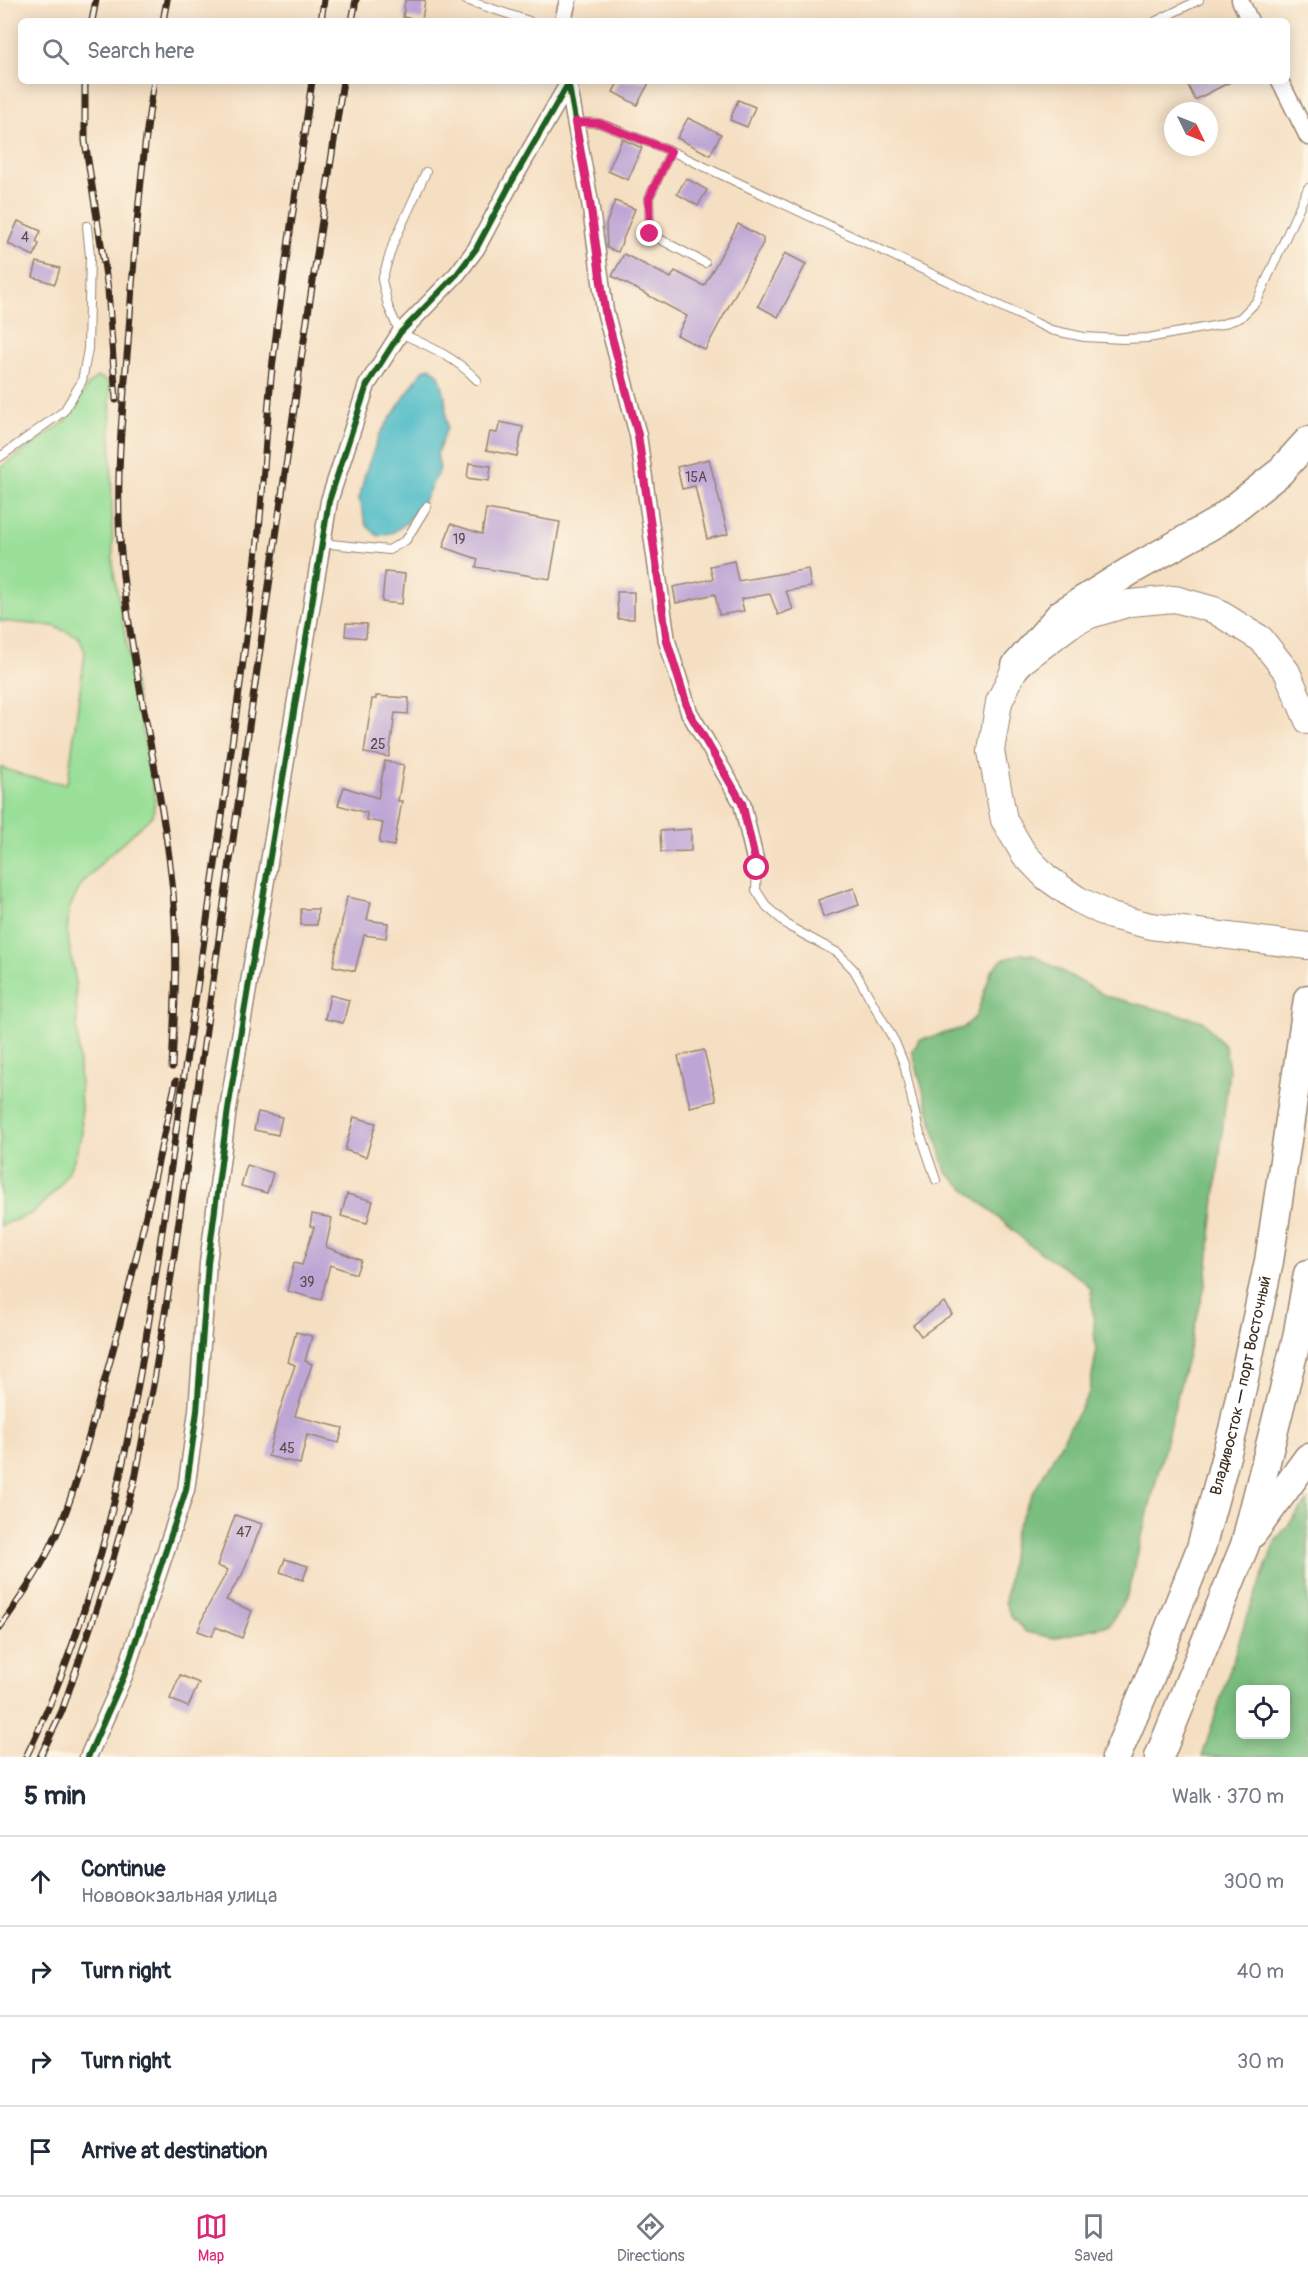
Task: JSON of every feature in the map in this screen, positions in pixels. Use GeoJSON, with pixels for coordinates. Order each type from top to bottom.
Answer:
{"type":"FeatureCollection","features":[{"type":"Feature","properties":{"kind":"highway"},"geometry":{"type":"LineString","coordinates":[[1016,666],[1061,614],[1130,571],[1217,522],[1279,473],[1308,441]]}},
{"type":"Feature","properties":{"kind":"highway","name":"Владивосток — порт Восточный"},"geometry":{"type":"LineString","coordinates":[[1116,1757],[1201,1548],[1233,1430],[1269,1261],[1308,999]]}},
{"type":"Feature","properties":{"kind":"highway"},"geometry":{"type":"LineString","coordinates":[[1159,1757],[1245,1545],[1297,1338],[1308,1275]]}},
{"type":"Feature","properties":{"kind":"highway"},"geometry":{"type":"LineString","coordinates":[[1245,1545],[1308,1458]]}},
{"type":"Feature","properties":{"kind":"main road"},"geometry":{"type":"LineString","coordinates":[[1308,721],[1287,672],[1261,639],[1214,610],[1175,599],[1130,603],[1090,615],[1070,625],[1016,666],[999,702],[991,750],[1004,820],[1024,854],[1046,877],[1077,899],[1112,916],[1150,926],[1308,946]]}},
{"type":"Feature","properties":{"kind":"street"},"geometry":{"type":"LineString","coordinates":[[564,18],[568,0]]}},
{"type":"Feature","properties":{"kind":"street"},"geometry":{"type":"LineString","coordinates":[[1240,0],[1249,18]]}},
{"type":"Feature","properties":{"kind":"street"},"geometry":{"type":"LineString","coordinates":[[88,1757],[124,1676],[186,1490],[197,1411],[208,1263],[228,1108],[329,501],[367,385],[400,333],[457,274],[476,249],[567,84]]}},
{"type":"Feature","properties":{"kind":"street"},"geometry":{"type":"LineString","coordinates":[[568,84],[590,202],[605,311],[638,435],[667,641],[689,712],[742,803],[757,868]]}},
{"type":"Feature","properties":{"kind":"street"},"geometry":{"type":"LineString","coordinates":[[1282,84],[1308,137]]}},
{"type":"Feature","properties":{"kind":"lane"},"geometry":{"type":"LineString","coordinates":[[466,0],[520,18]]}},
{"type":"Feature","properties":{"kind":"lane"},"geometry":{"type":"LineString","coordinates":[[1162,18],[1199,0]]}},
{"type":"Feature","properties":{"kind":"lane"},"geometry":{"type":"LineString","coordinates":[[575,122],[599,123],[671,151],[1051,330],[1084,337],[1148,338],[1219,325],[1245,315],[1257,301],[1308,188]]}},
{"type":"Feature","properties":{"kind":"lane"},"geometry":{"type":"LineString","coordinates":[[671,151],[649,198],[650,234],[705,263]]}},
{"type":"Feature","properties":{"kind":"lane"},"geometry":{"type":"LineString","coordinates":[[426,172],[393,244],[382,280],[388,306],[400,333],[446,354],[477,380]]}},
{"type":"Feature","properties":{"kind":"lane"},"geometry":{"type":"LineString","coordinates":[[0,457],[64,411],[82,381],[88,350],[90,256],[87,226]]}},
{"type":"Feature","properties":{"kind":"lane"},"geometry":{"type":"LineString","coordinates":[[321,543],[389,550],[406,540],[427,506]]}},
{"type":"Feature","properties":{"kind":"lane"},"geometry":{"type":"LineString","coordinates":[[757,868],[756,890],[767,907],[790,927],[838,953],[854,970],[895,1042],[904,1064],[925,1153],[936,1180]]}},
{"type":"Feature","properties":{"kind":"green space"},"geometry":{"type":"Polygon","coordinates":[[[97,377],[110,385],[113,568],[155,800],[153,815],[105,859],[81,885],[69,909],[67,934],[75,977],[82,1134],[73,1162],[59,1187],[33,1213],[0,1226],[0,767],[29,777],[65,784],[68,780],[85,652],[79,637],[53,626],[0,621],[0,468],[67,420],[89,384],[97,377]]]}},
{"type":"Feature","properties":{"kind":"green space"},"geometry":{"type":"Polygon","coordinates":[[[1021,954],[1032,954],[1106,996],[1203,1021],[1225,1047],[1229,1069],[1206,1282],[1127,1596],[1109,1625],[1054,1638],[1026,1632],[1012,1618],[1005,1603],[1014,1534],[1027,1504],[1089,1393],[1096,1354],[1091,1289],[1082,1280],[1031,1246],[946,1172],[912,1051],[920,1040],[963,1028],[976,1016],[991,972],[1002,960],[1021,954]]]}},
{"type":"Feature","properties":{"kind":"green space"},"geometry":{"type":"Polygon","coordinates":[[[1308,1501],[1308,1757],[1202,1757],[1245,1622],[1276,1540],[1308,1501]]]}},
{"type":"Feature","properties":{"kind":"water"},"geometry":{"type":"Polygon","coordinates":[[[430,367],[439,375],[445,396],[447,428],[437,454],[440,469],[424,500],[407,522],[394,532],[378,536],[366,525],[359,499],[365,474],[379,435],[420,374],[430,367]]]}},
{"type":"Feature","properties":{"kind":"building"},"geometry":{"type":"Polygon","coordinates":[[[405,0],[425,0],[422,18],[403,17],[405,0]]]}},
{"type":"Feature","properties":{"kind":"building"},"geometry":{"type":"Polygon","coordinates":[[[617,84],[648,84],[637,105],[613,92],[617,84]]]}},
{"type":"Feature","properties":{"kind":"building"},"geometry":{"type":"Polygon","coordinates":[[[1187,84],[1226,84],[1195,100],[1187,84]]]}},
{"type":"Feature","properties":{"kind":"building"},"geometry":{"type":"Polygon","coordinates":[[[738,100],[755,107],[747,127],[730,120],[738,100]]]}},
{"type":"Feature","properties":{"kind":"building"},"geometry":{"type":"Polygon","coordinates":[[[688,118],[721,134],[710,155],[677,138],[688,118]]]}},
{"type":"Feature","properties":{"kind":"building"},"geometry":{"type":"Polygon","coordinates":[[[622,139],[642,148],[628,180],[608,171],[622,139]]]}},
{"type":"Feature","properties":{"kind":"building"},"geometry":{"type":"Polygon","coordinates":[[[686,178],[707,190],[698,206],[677,194],[686,178]]]}},
{"type":"Feature","properties":{"kind":"building"},"geometry":{"type":"Polygon","coordinates":[[[615,201],[635,209],[618,252],[607,248],[606,224],[615,201]]]}},
{"type":"Feature","properties":{"kind":"building"},"geometry":{"type":"Polygon","coordinates":[[[18,221],[41,231],[36,242],[39,244],[34,256],[8,244],[18,221]]]}},
{"type":"Feature","properties":{"kind":"building"},"geometry":{"type":"Polygon","coordinates":[[[738,224],[763,238],[763,243],[705,350],[677,335],[687,316],[612,276],[624,254],[671,278],[675,271],[704,286],[738,224]]]}},
{"type":"Feature","properties":{"kind":"building"},"geometry":{"type":"Polygon","coordinates":[[[785,253],[806,264],[778,317],[758,306],[785,253]]]}},
{"type":"Feature","properties":{"kind":"building"},"geometry":{"type":"Polygon","coordinates":[[[37,262],[60,268],[55,284],[33,277],[37,262]]]}},
{"type":"Feature","properties":{"kind":"building"},"geometry":{"type":"Polygon","coordinates":[[[500,422],[523,427],[517,456],[486,450],[490,432],[497,433],[500,422]]]}},
{"type":"Feature","properties":{"kind":"building"},"geometry":{"type":"Polygon","coordinates":[[[709,459],[728,534],[707,539],[695,486],[682,489],[677,467],[709,459]]]}},
{"type":"Feature","properties":{"kind":"building"},"geometry":{"type":"Polygon","coordinates":[[[469,463],[491,466],[489,481],[467,478],[469,463]]]}},
{"type":"Feature","properties":{"kind":"building"},"geometry":{"type":"Polygon","coordinates":[[[486,509],[560,522],[550,579],[476,567],[478,559],[443,547],[451,524],[482,534],[486,509]]]}},
{"type":"Feature","properties":{"kind":"building"},"geometry":{"type":"Polygon","coordinates":[[[734,561],[738,581],[808,569],[811,587],[786,591],[793,609],[778,615],[770,594],[741,599],[744,611],[719,615],[715,594],[676,603],[673,587],[713,579],[710,566],[734,561]]]}},
{"type":"Feature","properties":{"kind":"building"},"geometry":{"type":"Polygon","coordinates":[[[385,572],[405,574],[402,604],[382,602],[385,572]]]}},
{"type":"Feature","properties":{"kind":"building"},"geometry":{"type":"Polygon","coordinates":[[[617,592],[634,592],[634,619],[618,619],[617,592]]]}},
{"type":"Feature","properties":{"kind":"building"},"geometry":{"type":"Polygon","coordinates":[[[346,623],[367,624],[366,638],[345,636],[346,623]]]}},
{"type":"Feature","properties":{"kind":"building"},"geometry":{"type":"Polygon","coordinates":[[[376,696],[409,698],[408,714],[395,713],[389,757],[364,753],[372,699],[376,699],[376,696]]]}},
{"type":"Feature","properties":{"kind":"building"},"geometry":{"type":"Polygon","coordinates":[[[385,761],[404,765],[398,801],[402,801],[394,846],[379,843],[383,823],[366,820],[367,813],[338,805],[344,787],[378,798],[385,761]]]}},
{"type":"Feature","properties":{"kind":"building"},"geometry":{"type":"Polygon","coordinates":[[[691,829],[691,851],[661,852],[660,831],[691,829]]]}},
{"type":"Feature","properties":{"kind":"building"},"geometry":{"type":"Polygon","coordinates":[[[854,888],[859,905],[823,917],[818,900],[854,888]]]}},
{"type":"Feature","properties":{"kind":"building"},"geometry":{"type":"Polygon","coordinates":[[[347,897],[371,902],[367,920],[388,923],[386,938],[364,935],[355,971],[333,966],[347,897]]]}},
{"type":"Feature","properties":{"kind":"building"},"geometry":{"type":"Polygon","coordinates":[[[301,909],[318,909],[317,925],[301,925],[301,909]]]}},
{"type":"Feature","properties":{"kind":"building"},"geometry":{"type":"Polygon","coordinates":[[[330,995],[349,1000],[343,1023],[325,1019],[330,995]]]}},
{"type":"Feature","properties":{"kind":"building"},"geometry":{"type":"Polygon","coordinates":[[[704,1050],[716,1101],[690,1107],[678,1056],[704,1050]]]}},
{"type":"Feature","properties":{"kind":"building"},"geometry":{"type":"Polygon","coordinates":[[[258,1112],[282,1117],[278,1135],[254,1130],[258,1112]]]}},
{"type":"Feature","properties":{"kind":"building"},"geometry":{"type":"Polygon","coordinates":[[[354,1117],[376,1123],[366,1157],[345,1150],[354,1117]]]}},
{"type":"Feature","properties":{"kind":"building"},"geometry":{"type":"Polygon","coordinates":[[[247,1165],[273,1173],[267,1193],[241,1186],[247,1165]]]}},
{"type":"Feature","properties":{"kind":"building"},"geometry":{"type":"Polygon","coordinates":[[[347,1194],[373,1201],[367,1223],[341,1216],[347,1194]]]}},
{"type":"Feature","properties":{"kind":"building"},"geometry":{"type":"Polygon","coordinates":[[[312,1214],[332,1218],[326,1247],[361,1260],[356,1274],[330,1265],[321,1300],[287,1291],[294,1263],[302,1265],[314,1227],[310,1226],[312,1214]]]}},
{"type":"Feature","properties":{"kind":"building"},"geometry":{"type":"Polygon","coordinates":[[[944,1302],[952,1314],[921,1336],[913,1325],[944,1302]]]}},
{"type":"Feature","properties":{"kind":"building"},"geometry":{"type":"Polygon","coordinates":[[[296,1332],[312,1336],[305,1361],[312,1364],[295,1416],[343,1428],[339,1443],[307,1435],[300,1464],[268,1456],[295,1365],[288,1362],[296,1332]]]}},
{"type":"Feature","properties":{"kind":"building"},"geometry":{"type":"Polygon","coordinates":[[[235,1515],[262,1524],[242,1575],[226,1600],[252,1611],[242,1638],[216,1627],[212,1636],[198,1631],[206,1610],[228,1570],[217,1566],[235,1515]]]}},
{"type":"Feature","properties":{"kind":"building"},"geometry":{"type":"Polygon","coordinates":[[[285,1559],[308,1566],[303,1580],[280,1572],[285,1559]]]}},
{"type":"Feature","properties":{"kind":"building"},"geometry":{"type":"Polygon","coordinates":[[[180,1675],[199,1683],[188,1707],[170,1699],[180,1675]]]}},
{"type":"Feature","properties":{"kind":"railway"},"geometry":{"type":"LineString","coordinates":[[93,18],[96,0]]}},
{"type":"Feature","properties":{"kind":"railway"},"geometry":{"type":"LineString","coordinates":[[164,18],[167,0]]}},
{"type":"Feature","properties":{"kind":"railway"},"geometry":{"type":"LineString","coordinates":[[321,18],[324,0]]}},
{"type":"Feature","properties":{"kind":"railway"},"geometry":{"type":"LineString","coordinates":[[353,18],[356,0]]}},
{"type":"Feature","properties":{"kind":"railway"},"geometry":{"type":"LineString","coordinates":[[85,84],[85,141],[108,289],[116,400]]}},
{"type":"Feature","properties":{"kind":"railway"},"geometry":{"type":"LineString","coordinates":[[154,84],[135,245],[122,422],[119,527],[130,634],[166,833],[171,873],[176,970],[172,1067]]}},
{"type":"Feature","properties":{"kind":"railway"},"geometry":{"type":"LineString","coordinates":[[26,1757],[59,1680],[87,1601],[128,1440],[143,1357],[238,702],[258,543],[275,341],[312,84]]}},
{"type":"Feature","properties":{"kind":"railway"},"geometry":{"type":"LineString","coordinates":[[40,1757],[62,1711],[111,1566],[135,1479],[154,1380],[172,1270],[300,367],[343,84]]}},
{"type":"Feature","properties":{"kind":"railway"},"geometry":{"type":"LineString","coordinates":[[0,1627],[49,1550],[73,1490],[114,1348],[176,1081]]}},
{"type":"Feature","properties":{"kind":"cycle path"},"geometry":{"type":"LineString","coordinates":[[88,1757],[124,1676],[186,1490],[197,1411],[208,1263],[228,1109],[329,501],[367,385],[400,333],[457,274],[476,249],[568,84]]}},
{"type":"Feature","properties":{"kind":"cycle path"},"geometry":{"type":"LineString","coordinates":[[569,84],[590,202],[605,311],[638,435],[667,641],[689,712],[742,803],[757,868]]}},
{"type":"Feature","properties":{"kind":"route"},"geometry":{"type":"LineString","coordinates":[[650,234],[649,198],[671,151],[599,123],[575,122],[590,202],[605,311],[638,435],[667,641],[689,712],[742,803],[757,868]]}}]}
